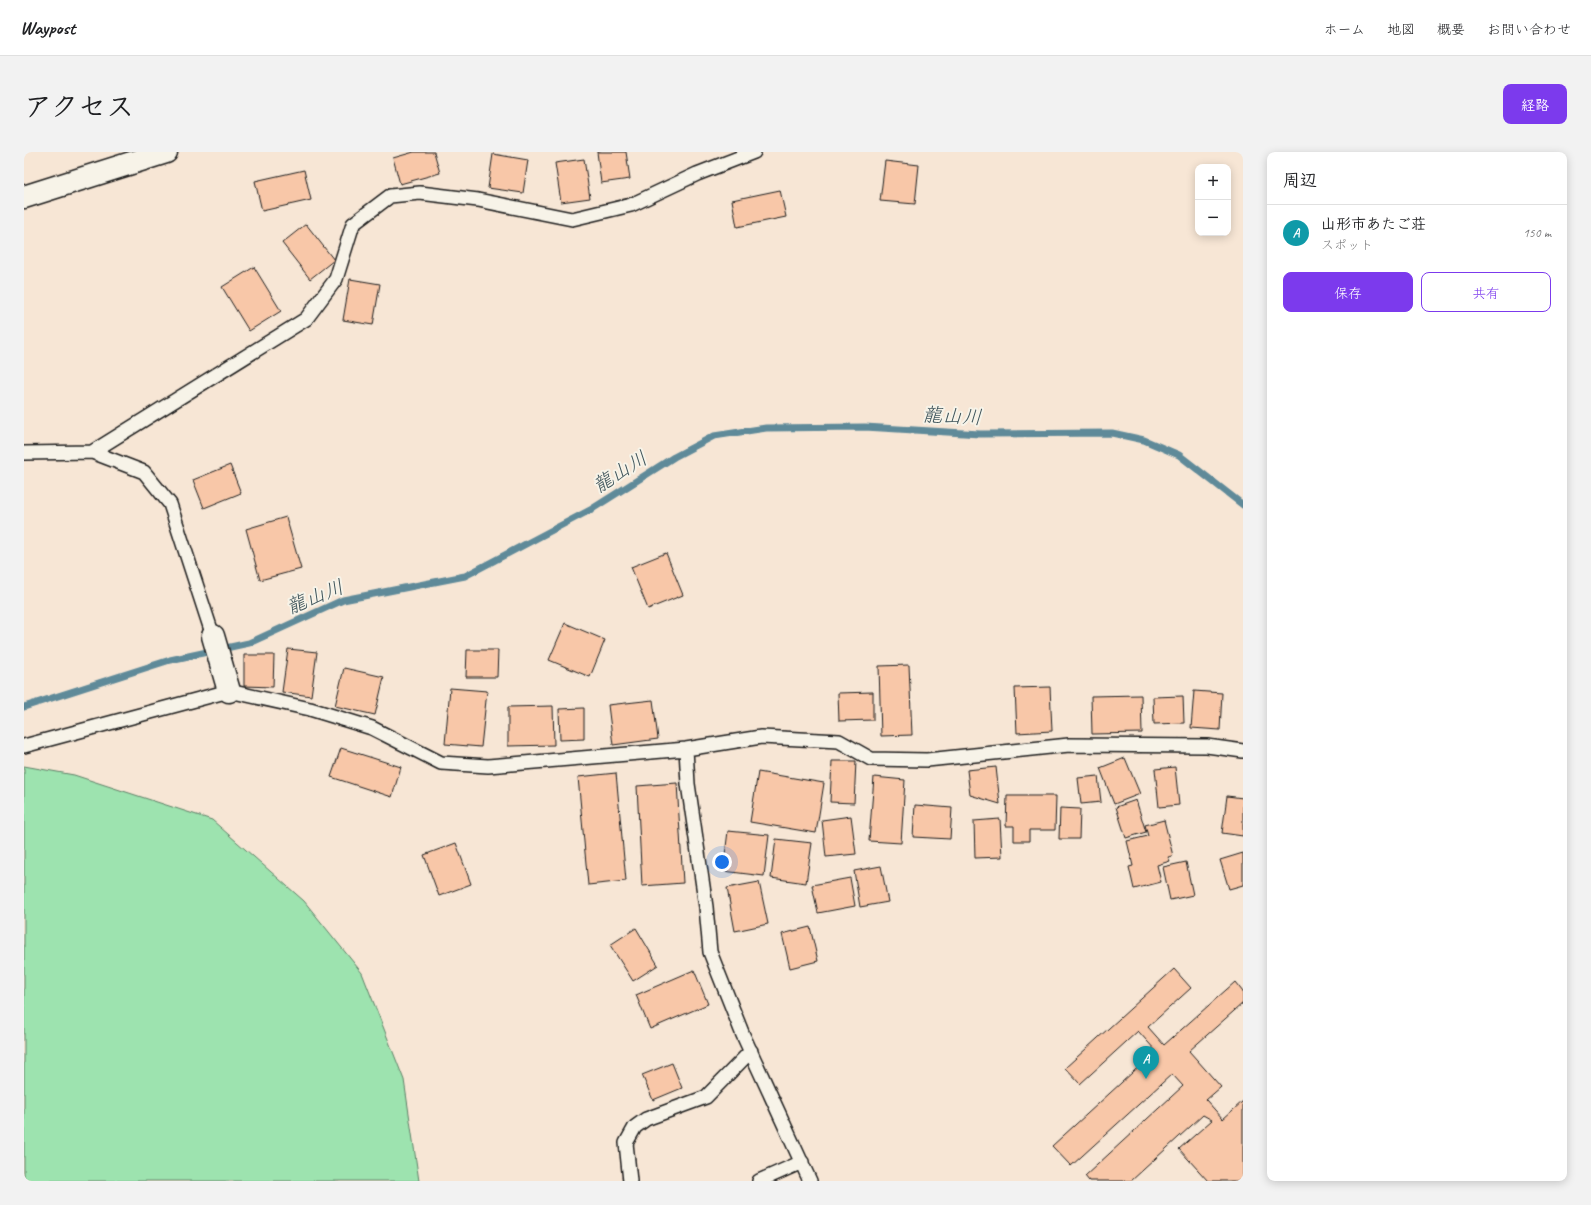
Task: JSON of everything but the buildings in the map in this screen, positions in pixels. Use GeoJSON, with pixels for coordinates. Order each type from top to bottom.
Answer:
{"type":"FeatureCollection","features":[{"type":"Feature","properties":{"kind":"main road"},"geometry":{"type":"LineString","coordinates":[[24,197],[166,152]]}},
{"type":"Feature","properties":{"kind":"main road"},"geometry":{"type":"LineString","coordinates":[[213,636],[229,691]]}},
{"type":"Feature","properties":{"kind":"lane"},"geometry":{"type":"LineString","coordinates":[[92,452],[306,319],[336,279],[353,224],[390,196],[420,193],[435,194],[478,200],[572,219],[631,205],[697,174],[754,152]]}},
{"type":"Feature","properties":{"kind":"lane"},"geometry":{"type":"LineString","coordinates":[[24,453],[92,452],[144,472],[170,504],[213,636]]}},
{"type":"Feature","properties":{"kind":"lane"},"geometry":{"type":"LineString","coordinates":[[24,746],[229,691],[310,709],[372,728],[441,763],[488,766],[686,749],[761,737],[839,741],[871,759],[927,760],[1069,745],[1207,746],[1243,751]]}},
{"type":"Feature","properties":{"kind":"lane"},"geometry":{"type":"LineString","coordinates":[[686,749],[688,784],[706,907],[710,952],[751,1051],[810,1181]]}},
{"type":"Feature","properties":{"kind":"lane"},"geometry":{"type":"LineString","coordinates":[[630,1181],[626,1143],[635,1127],[646,1119],[706,1097],[751,1051]]}},
{"type":"Feature","properties":{"kind":"lane"},"geometry":{"type":"LineString","coordinates":[[759,1181],[802,1162]]}},
{"type":"Feature","properties":{"kind":"green space"},"geometry":{"type":"Polygon","coordinates":[[[24,766],[74,775],[212,820],[304,901],[362,973],[404,1080],[419,1181],[24,1181],[24,766]]]}},
{"type":"Feature","properties":{"kind":"waterway","name":"龍山川"},"geometry":{"type":"LineString","coordinates":[[24,707],[170,660],[249,643],[343,600],[465,576],[592,509],[674,457],[714,436],[766,428],[865,427],[980,434],[1112,433],[1144,440],[1179,455],[1243,505]]}},
{"type":"Feature","properties":{"kind":"place","name":"山形市あたご荘"},"geometry":{"type":"Point","coordinates":[1146,1079]}}]}
